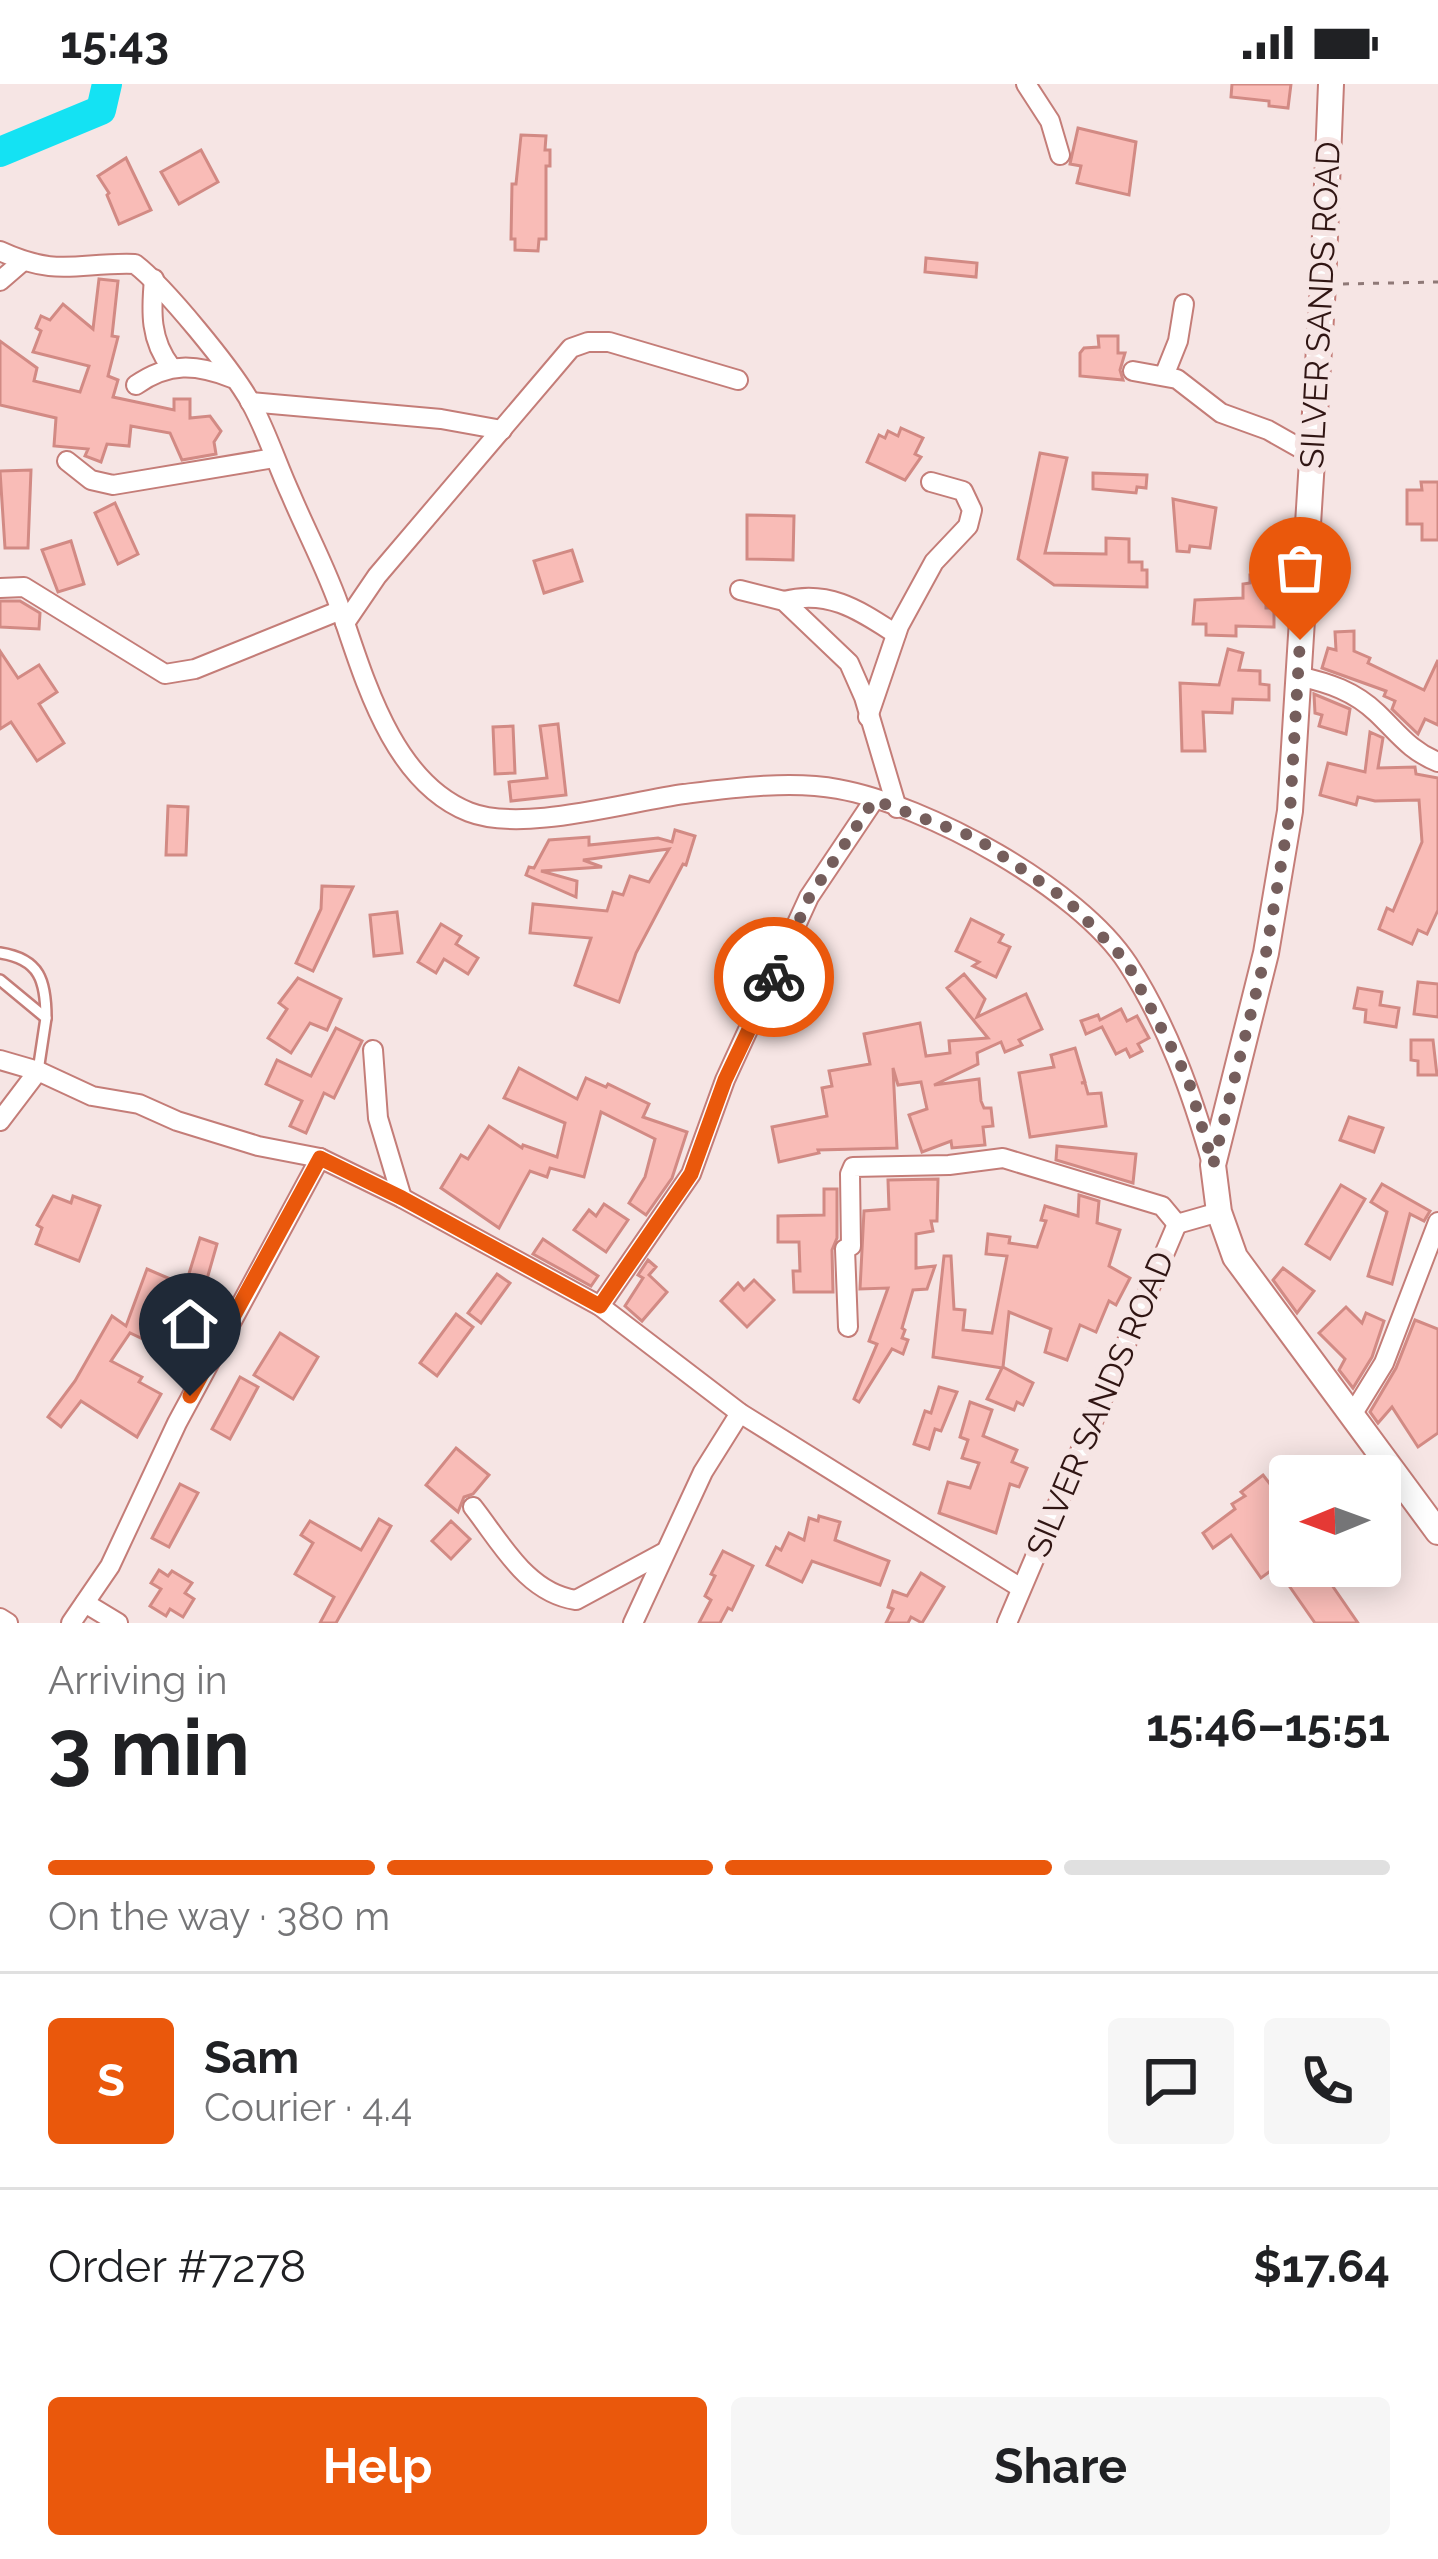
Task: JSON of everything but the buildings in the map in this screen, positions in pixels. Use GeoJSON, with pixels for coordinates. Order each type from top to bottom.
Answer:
{"type":"FeatureCollection","features":[{"type":"Feature","properties":{"kind":"street"},"geometry":{"type":"LineString","coordinates":[[1026,84],[1055,134],[1060,155]]}},
{"type":"Feature","properties":{"kind":"street","name":"SILVER SANDS ROAD"},"geometry":{"type":"LineString","coordinates":[[1213,1165],[1266,953],[1290,812],[1314,449],[1330,84]]}},
{"type":"Feature","properties":{"kind":"street"},"geometry":{"type":"LineString","coordinates":[[0,251],[22,262],[68,270],[135,264],[154,279],[250,402],[343,616],[354,654],[405,760],[438,793],[469,812],[513,821],[687,794],[803,786],[839,789],[976,838],[1067,900],[1126,961],[1188,1079],[1213,1165],[1219,1212],[1235,1257],[1438,1532]]}},
{"type":"Feature","properties":{"kind":"street"},"geometry":{"type":"LineString","coordinates":[[0,280],[22,262]]}},
{"type":"Feature","properties":{"kind":"street"},"geometry":{"type":"LineString","coordinates":[[154,279],[152,325],[171,367]]}},
{"type":"Feature","properties":{"kind":"street"},"geometry":{"type":"LineString","coordinates":[[1164,376],[1178,340],[1184,304]]}},
{"type":"Feature","properties":{"kind":"street"},"geometry":{"type":"LineString","coordinates":[[0,588],[24,587],[165,674],[196,669],[343,616],[571,347],[609,342],[738,380]]}},
{"type":"Feature","properties":{"kind":"street"},"geometry":{"type":"LineString","coordinates":[[136,385],[171,367],[204,367],[233,379]]}},
{"type":"Feature","properties":{"kind":"street"},"geometry":{"type":"LineString","coordinates":[[1133,371],[1184,383],[1221,412],[1298,447],[1314,449]]}},
{"type":"Feature","properties":{"kind":"street"},"geometry":{"type":"LineString","coordinates":[[250,402],[441,419],[502,430]]}},
{"type":"Feature","properties":{"kind":"street"},"geometry":{"type":"LineString","coordinates":[[67,461],[91,480],[113,485],[274,458]]}},
{"type":"Feature","properties":{"kind":"street"},"geometry":{"type":"LineString","coordinates":[[868,717],[896,634],[934,562],[968,526],[972,510],[963,491],[931,482]]}},
{"type":"Feature","properties":{"kind":"street"},"geometry":{"type":"LineString","coordinates":[[740,590],[784,601],[812,596],[841,602],[896,634]]}},
{"type":"Feature","properties":{"kind":"street"},"geometry":{"type":"LineString","coordinates":[[784,601],[849,663],[897,808]]}},
{"type":"Feature","properties":{"kind":"street"},"geometry":{"type":"LineString","coordinates":[[1298,676],[1352,693],[1396,737],[1438,762]]}},
{"type":"Feature","properties":{"kind":"street"},"geometry":{"type":"LineString","coordinates":[[600,1306],[691,1174],[725,1080],[809,898],[874,800]]}},
{"type":"Feature","properties":{"kind":"street"},"geometry":{"type":"LineString","coordinates":[[373,1050],[378,1118],[402,1198]]}},
{"type":"Feature","properties":{"kind":"street"},"geometry":{"type":"LineString","coordinates":[[0,1060],[38,1071],[92,1096],[140,1104],[258,1146],[320,1158],[402,1198],[600,1306],[740,1413],[1021,1588]]}},
{"type":"Feature","properties":{"kind":"street"},"geometry":{"type":"LineString","coordinates":[[0,1121],[38,1071]]}},
{"type":"Feature","properties":{"kind":"street"},"geometry":{"type":"LineString","coordinates":[[71,1623],[119,1547],[241,1298],[320,1158]]}},
{"type":"Feature","properties":{"kind":"street"},"geometry":{"type":"LineString","coordinates":[[848,1327],[845,1249],[850,1246],[850,1174],[854,1168],[1003,1158],[1162,1206],[1177,1224]]}},
{"type":"Feature","properties":{"kind":"street","name":"SILVER SANDS ROAD"},"geometry":{"type":"LineString","coordinates":[[1007,1623],[1177,1224],[1219,1212]]}},
{"type":"Feature","properties":{"kind":"street"},"geometry":{"type":"LineString","coordinates":[[1352,1415],[1384,1363],[1438,1222]]}},
{"type":"Feature","properties":{"kind":"street"},"geometry":{"type":"LineString","coordinates":[[633,1623],[703,1472],[740,1413]]}},
{"type":"Feature","properties":{"kind":"street"},"geometry":{"type":"LineString","coordinates":[[472,1507],[530,1580],[562,1598],[576,1600],[663,1552]]}},
{"type":"Feature","properties":{"kind":"street"},"geometry":{"type":"LineString","coordinates":[[85,1603],[118,1623]]}},
{"type":"Feature","properties":{"kind":"street"},"geometry":{"type":"LineString","coordinates":[[0,1618],[8,1623]]}},
{"type":"Feature","properties":{"kind":"lane"},"geometry":{"type":"LineString","coordinates":[[0,953],[17,956],[40,974],[46,991],[38,1071]]}},
{"type":"Feature","properties":{"kind":"lane"},"geometry":{"type":"LineString","coordinates":[[0,980],[46,1018]]}},
{"type":"Feature","properties":{"kind":"path"},"geometry":{"type":"LineString","coordinates":[[1323,285],[1438,282]]}},
{"type":"Feature","properties":{"kind":"waterway"},"geometry":{"type":"LineString","coordinates":[[0,152],[101,110],[107,84]]}},
{"type":"Feature","properties":{"kind":"way so far"},"geometry":{"type":"LineString","coordinates":[[774,977],[809,898],[874,800],[976,838],[1067,900],[1126,961],[1188,1079],[1213,1165],[1266,953],[1290,812],[1300,640]]}},
{"type":"Feature","properties":{"kind":"route"},"geometry":{"type":"LineString","coordinates":[[190,1396],[320,1158],[600,1306],[691,1174],[725,1080],[774,977]]}}]}
